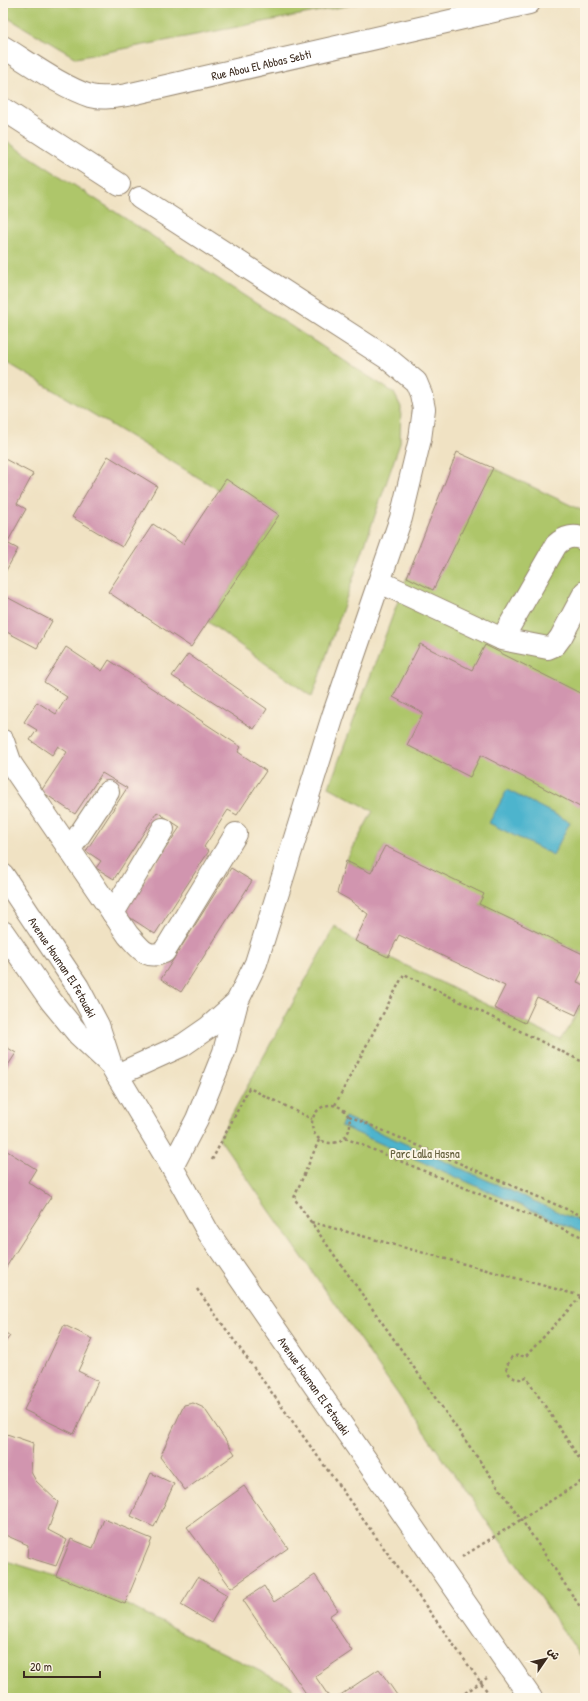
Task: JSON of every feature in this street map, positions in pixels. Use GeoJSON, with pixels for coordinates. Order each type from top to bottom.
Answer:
{"type":"FeatureCollection","features":[{"type":"Feature","properties":{"kind":"street","name":"Rue Abou El Abbas Sebti"},"geometry":{"type":"LineString","coordinates":[[3,47],[67,85],[90,96],[104,98],[127,95],[529,3]]}},
{"type":"Feature","properties":{"kind":"street"},"geometry":{"type":"LineString","coordinates":[[3,109],[119,184]]}},
{"type":"Feature","properties":{"kind":"street"},"geometry":{"type":"LineString","coordinates":[[140,198],[387,358],[416,382],[421,394],[424,409],[420,439],[401,518],[333,716],[256,963],[237,1002],[224,1052],[197,1120],[172,1167]]}},
{"type":"Feature","properties":{"kind":"street"},"geometry":{"type":"LineString","coordinates":[[502,639],[556,545],[562,539],[572,537],[585,540]]}},
{"type":"Feature","properties":{"kind":"street"},"geometry":{"type":"LineString","coordinates":[[380,582],[502,639],[548,648],[555,645],[585,592]]}},
{"type":"Feature","properties":{"kind":"street"},"geometry":{"type":"LineString","coordinates":[[3,742],[11,764],[128,935],[148,955],[156,956],[164,952],[236,834]]}},
{"type":"Feature","properties":{"kind":"street"},"geometry":{"type":"LineString","coordinates":[[70,849],[108,792]]}},
{"type":"Feature","properties":{"kind":"street"},"geometry":{"type":"LineString","coordinates":[[113,913],[163,829]]}},
{"type":"Feature","properties":{"kind":"street","name":"Avenue Houman El Fetouaki"},"geometry":{"type":"LineString","coordinates":[[3,875],[78,986],[98,1025],[114,1070],[172,1167],[208,1232],[441,1570],[532,1698]]}},
{"type":"Feature","properties":{"kind":"street","name":"Avenue Houman El Fetouaki"},"geometry":{"type":"LineString","coordinates":[[3,932],[56,1007],[79,1035],[114,1070]]}},
{"type":"Feature","properties":{"kind":"street"},"geometry":{"type":"LineString","coordinates":[[114,1070],[165,1055],[183,1045],[209,1027],[237,1002]]}},
{"type":"Feature","properties":{"kind":"path"},"geometry":{"type":"LineString","coordinates":[[335,1105],[404,974],[585,1063]]}},
{"type":"Feature","properties":{"kind":"path"},"geometry":{"type":"LineString","coordinates":[[212,1160],[249,1088],[312,1119]]}},
{"type":"Feature","properties":{"kind":"path"},"geometry":{"type":"LineString","coordinates":[[349,1116],[349,1132],[345,1138],[337,1143],[328,1144],[319,1140],[312,1127],[312,1119],[317,1111],[325,1105],[335,1105],[343,1109],[349,1116],[585,1217]]}},
{"type":"Feature","properties":{"kind":"path"},"geometry":{"type":"LineString","coordinates":[[345,1138],[585,1238]]}},
{"type":"Feature","properties":{"kind":"path"},"geometry":{"type":"LineString","coordinates":[[319,1140],[294,1198],[521,1519],[585,1614]]}},
{"type":"Feature","properties":{"kind":"path"},"geometry":{"type":"LineString","coordinates":[[311,1222],[583,1297]]}},
{"type":"Feature","properties":{"kind":"path"},"geometry":{"type":"LineString","coordinates":[[197,1289],[492,1698]]}},
{"type":"Feature","properties":{"kind":"path"},"geometry":{"type":"LineString","coordinates":[[585,1292],[583,1297],[525,1357],[520,1355],[512,1357],[506,1367],[508,1374],[514,1378],[521,1379],[526,1377],[585,1467]]}},
{"type":"Feature","properties":{"kind":"path"},"geometry":{"type":"LineString","coordinates":[[441,1570],[585,1479]]}},
{"type":"Feature","properties":{"kind":"green space"},"geometry":{"type":"Polygon","coordinates":[[[3,3],[362,3],[76,58],[3,15],[3,3]]]}},
{"type":"Feature","properties":{"kind":"green space"},"geometry":{"type":"Polygon","coordinates":[[[3,139],[394,393],[401,407],[400,443],[312,697],[208,622],[279,515],[226,480],[219,490],[3,360],[3,139]]]}},
{"type":"Feature","properties":{"kind":"green space"},"geometry":{"type":"Polygon","coordinates":[[[493,468],[585,512],[585,955],[479,904],[385,846],[371,873],[346,861],[373,811],[329,787],[407,577],[493,468]]]}},
{"type":"Feature","properties":{"kind":"green space","name":"Parc Lalla Hasna"},"geometry":{"type":"Polygon","coordinates":[[[335,926],[355,941],[560,1040],[576,1016],[585,996],[585,1662],[219,1138],[335,926]]]}},
{"type":"Feature","properties":{"kind":"green space"},"geometry":{"type":"Polygon","coordinates":[[[3,1560],[56,1576],[125,1604],[292,1687],[297,1698],[3,1698],[3,1560]]]}},
{"type":"Feature","properties":{"kind":"water"},"geometry":{"type":"Polygon","coordinates":[[[507,790],[570,822],[553,855],[489,823],[507,790]]]}},
{"type":"Feature","properties":{"kind":"water"},"geometry":{"type":"Polygon","coordinates":[[[345,1117],[585,1224],[585,1234],[341,1126],[345,1117]]]}},
{"type":"Feature","properties":{"kind":"building"},"geometry":{"type":"Polygon","coordinates":[[[457,452],[493,468],[433,590],[407,577],[457,452]]]}},
{"type":"Feature","properties":{"kind":"building"},"geometry":{"type":"Polygon","coordinates":[[[108,456],[157,486],[122,547],[72,517],[108,456]]]}},
{"type":"Feature","properties":{"kind":"building"},"geometry":{"type":"Polygon","coordinates":[[[3,458],[33,474],[17,504],[26,509],[7,543],[18,549],[3,576],[3,458]]]}},
{"type":"Feature","properties":{"kind":"building"},"geometry":{"type":"Polygon","coordinates":[[[226,479],[279,515],[191,647],[108,592],[153,524],[183,544],[226,479]]]}},
{"type":"Feature","properties":{"kind":"building"},"geometry":{"type":"Polygon","coordinates":[[[3,595],[52,621],[37,648],[3,630],[3,595]]]}},
{"type":"Feature","properties":{"kind":"building"},"geometry":{"type":"Polygon","coordinates":[[[420,644],[472,670],[485,645],[580,693],[585,683],[585,797],[580,807],[481,755],[470,777],[407,745],[423,713],[393,697],[420,644]]]}},
{"type":"Feature","properties":{"kind":"building"},"geometry":{"type":"Polygon","coordinates":[[[66,647],[102,671],[109,660],[241,747],[238,752],[266,771],[237,815],[228,810],[204,847],[209,851],[155,934],[123,913],[180,827],[157,812],[114,879],[96,868],[101,861],[86,851],[127,788],[102,773],[75,814],[41,791],[67,752],[58,746],[52,755],[30,740],[37,730],[24,722],[37,702],[56,714],[67,697],[44,682],[66,647]]]}},
{"type":"Feature","properties":{"kind":"building"},"geometry":{"type":"Polygon","coordinates":[[[188,654],[267,709],[254,729],[172,676],[188,654]]]}},
{"type":"Feature","properties":{"kind":"building"},"geometry":{"type":"Polygon","coordinates":[[[385,846],[484,894],[479,904],[585,955],[585,966],[577,982],[585,985],[585,996],[576,1015],[537,997],[525,1023],[494,1008],[505,986],[399,935],[388,957],[355,941],[368,914],[348,899],[337,893],[346,861],[371,873],[385,846]]]}},
{"type":"Feature","properties":{"kind":"building"},"geometry":{"type":"Polygon","coordinates":[[[231,868],[252,881],[181,992],[161,979],[231,868]]]}},
{"type":"Feature","properties":{"kind":"building"},"geometry":{"type":"Polygon","coordinates":[[[3,1045],[16,1053],[3,1073],[3,1045]]]}},
{"type":"Feature","properties":{"kind":"building"},"geometry":{"type":"Polygon","coordinates":[[[4,1149],[36,1169],[28,1182],[51,1197],[3,1272],[3,1151],[4,1149]]]}},
{"type":"Feature","properties":{"kind":"building"},"geometry":{"type":"Polygon","coordinates":[[[64,1325],[93,1339],[78,1371],[98,1381],[74,1434],[24,1410],[64,1325]]]}},
{"type":"Feature","properties":{"kind":"building"},"geometry":{"type":"Polygon","coordinates":[[[3,1331],[10,1336],[3,1345],[3,1331]]]}},
{"type":"Feature","properties":{"kind":"building"},"geometry":{"type":"Polygon","coordinates":[[[193,1403],[204,1408],[235,1454],[185,1490],[160,1457],[184,1405],[193,1403]]]}},
{"type":"Feature","properties":{"kind":"building"},"geometry":{"type":"Polygon","coordinates":[[[4,1433],[33,1443],[31,1472],[36,1481],[58,1502],[48,1530],[67,1540],[56,1566],[27,1557],[28,1545],[3,1534],[4,1433]]]}},
{"type":"Feature","properties":{"kind":"building"},"geometry":{"type":"Polygon","coordinates":[[[151,1473],[174,1484],[154,1527],[131,1516],[151,1473]]]}},
{"type":"Feature","properties":{"kind":"building"},"geometry":{"type":"Polygon","coordinates":[[[244,1486],[288,1548],[231,1588],[187,1527],[244,1486]]]}},
{"type":"Feature","properties":{"kind":"building"},"geometry":{"type":"Polygon","coordinates":[[[104,1519],[152,1539],[125,1604],[56,1576],[71,1539],[93,1548],[104,1519]]]}},
{"type":"Feature","properties":{"kind":"building"},"geometry":{"type":"Polygon","coordinates":[[[315,1575],[338,1610],[329,1616],[352,1651],[315,1676],[330,1698],[309,1698],[243,1600],[264,1586],[274,1602],[315,1575]]]}},
{"type":"Feature","properties":{"kind":"building"},"geometry":{"type":"Polygon","coordinates":[[[198,1577],[227,1595],[211,1623],[181,1605],[198,1577]]]}},
{"type":"Feature","properties":{"kind":"building"},"geometry":{"type":"Polygon","coordinates":[[[379,1669],[399,1698],[336,1698],[379,1669]]]}}]}
